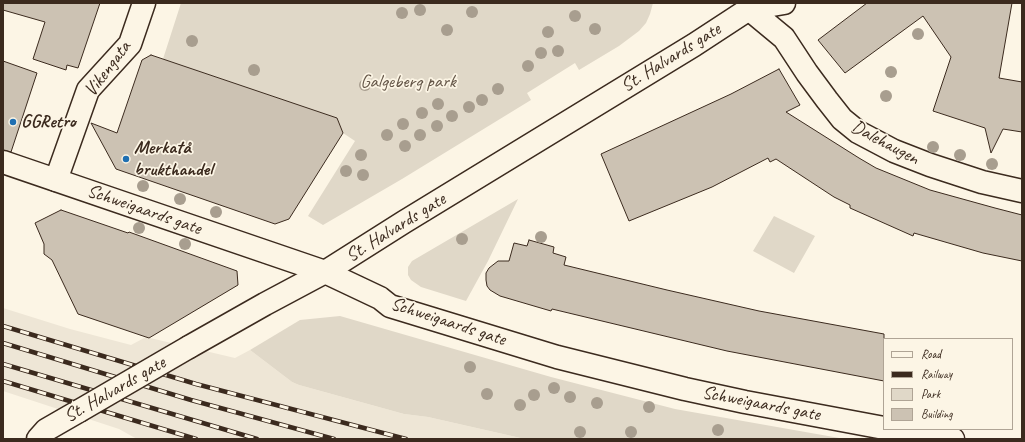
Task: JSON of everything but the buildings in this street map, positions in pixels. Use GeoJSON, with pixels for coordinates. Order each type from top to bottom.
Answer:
{"type":"FeatureCollection","features":[{"type":"Feature","properties":{"kind":"street","name":"Vikengata"},"geometry":{"type":"LineString","coordinates":[[56,180],[88,90],[130,44],[144,3]]}},
{"type":"Feature","properties":{"kind":"street","name":"St. Halvards gate"},"geometry":{"type":"LineString","coordinates":[[39,438],[46,430],[189,347],[265,304],[326,272],[747,5],[784,3]]}},
{"type":"Feature","properties":{"kind":"street","name":"Dalehaugen"},"geometry":{"type":"LineString","coordinates":[[747,5],[784,38],[827,100],[842,118],[858,132],[894,152],[930,165],[982,182],[1022,191]]}},
{"type":"Feature","properties":{"kind":"street","name":"Schweigaards gate"},"geometry":{"type":"LineString","coordinates":[[3,162],[326,272],[380,298],[390,306],[557,357],[685,389],[745,402],[883,428]]}},
{"type":"Feature","properties":{"kind":"street"},"geometry":{"type":"LineString","coordinates":[[897,430],[953,439]]}},
{"type":"Feature","properties":{"kind":"shaded area"},"geometry":{"type":"Polygon","coordinates":[[[3,308],[70,329],[131,345],[146,337],[235,358],[250,350],[292,382],[299,385],[404,414],[428,417],[525,439],[137,439],[119,429],[3,391],[3,308]]]}},
{"type":"Feature","properties":{"kind":"green space","name":"Galgeberg park"},"geometry":{"type":"Polygon","coordinates":[[[181,3],[653,3],[646,23],[639,31],[619,46],[579,70],[575,63],[527,93],[531,100],[402,179],[323,225],[308,216],[355,141],[343,133],[337,118],[163,59],[181,3]]]}},
{"type":"Feature","properties":{"kind":"green space"},"geometry":{"type":"Polygon","coordinates":[[[518,199],[488,261],[466,301],[421,287],[411,280],[408,275],[408,267],[412,261],[518,199]]]}},
{"type":"Feature","properties":{"kind":"green space"},"geometry":{"type":"Polygon","coordinates":[[[774,216],[815,236],[794,273],[753,251],[774,216]]]}},
{"type":"Feature","properties":{"kind":"green space"},"geometry":{"type":"Polygon","coordinates":[[[340,316],[551,377],[675,409],[845,439],[525,439],[428,417],[404,414],[299,385],[292,382],[250,350],[300,320],[340,316]]]}},
{"type":"Feature","properties":{"kind":"railway"},"geometry":{"type":"LineString","coordinates":[[3,326],[196,384],[406,439]]}},
{"type":"Feature","properties":{"kind":"railway"},"geometry":{"type":"LineString","coordinates":[[3,343],[191,400],[334,439]]}},
{"type":"Feature","properties":{"kind":"railway"},"geometry":{"type":"LineString","coordinates":[[3,364],[257,439]]}},
{"type":"Feature","properties":{"kind":"railway"},"geometry":{"type":"LineString","coordinates":[[3,381],[196,439]]}},
{"type":"Feature","properties":{"kind":"place","name":"GGRetro"},"geometry":{"type":"Point","coordinates":[13,122]}},
{"type":"Feature","properties":{"kind":"place","name":"Merkatå brukthandel"},"geometry":{"type":"Point","coordinates":[126,159]}}]}
